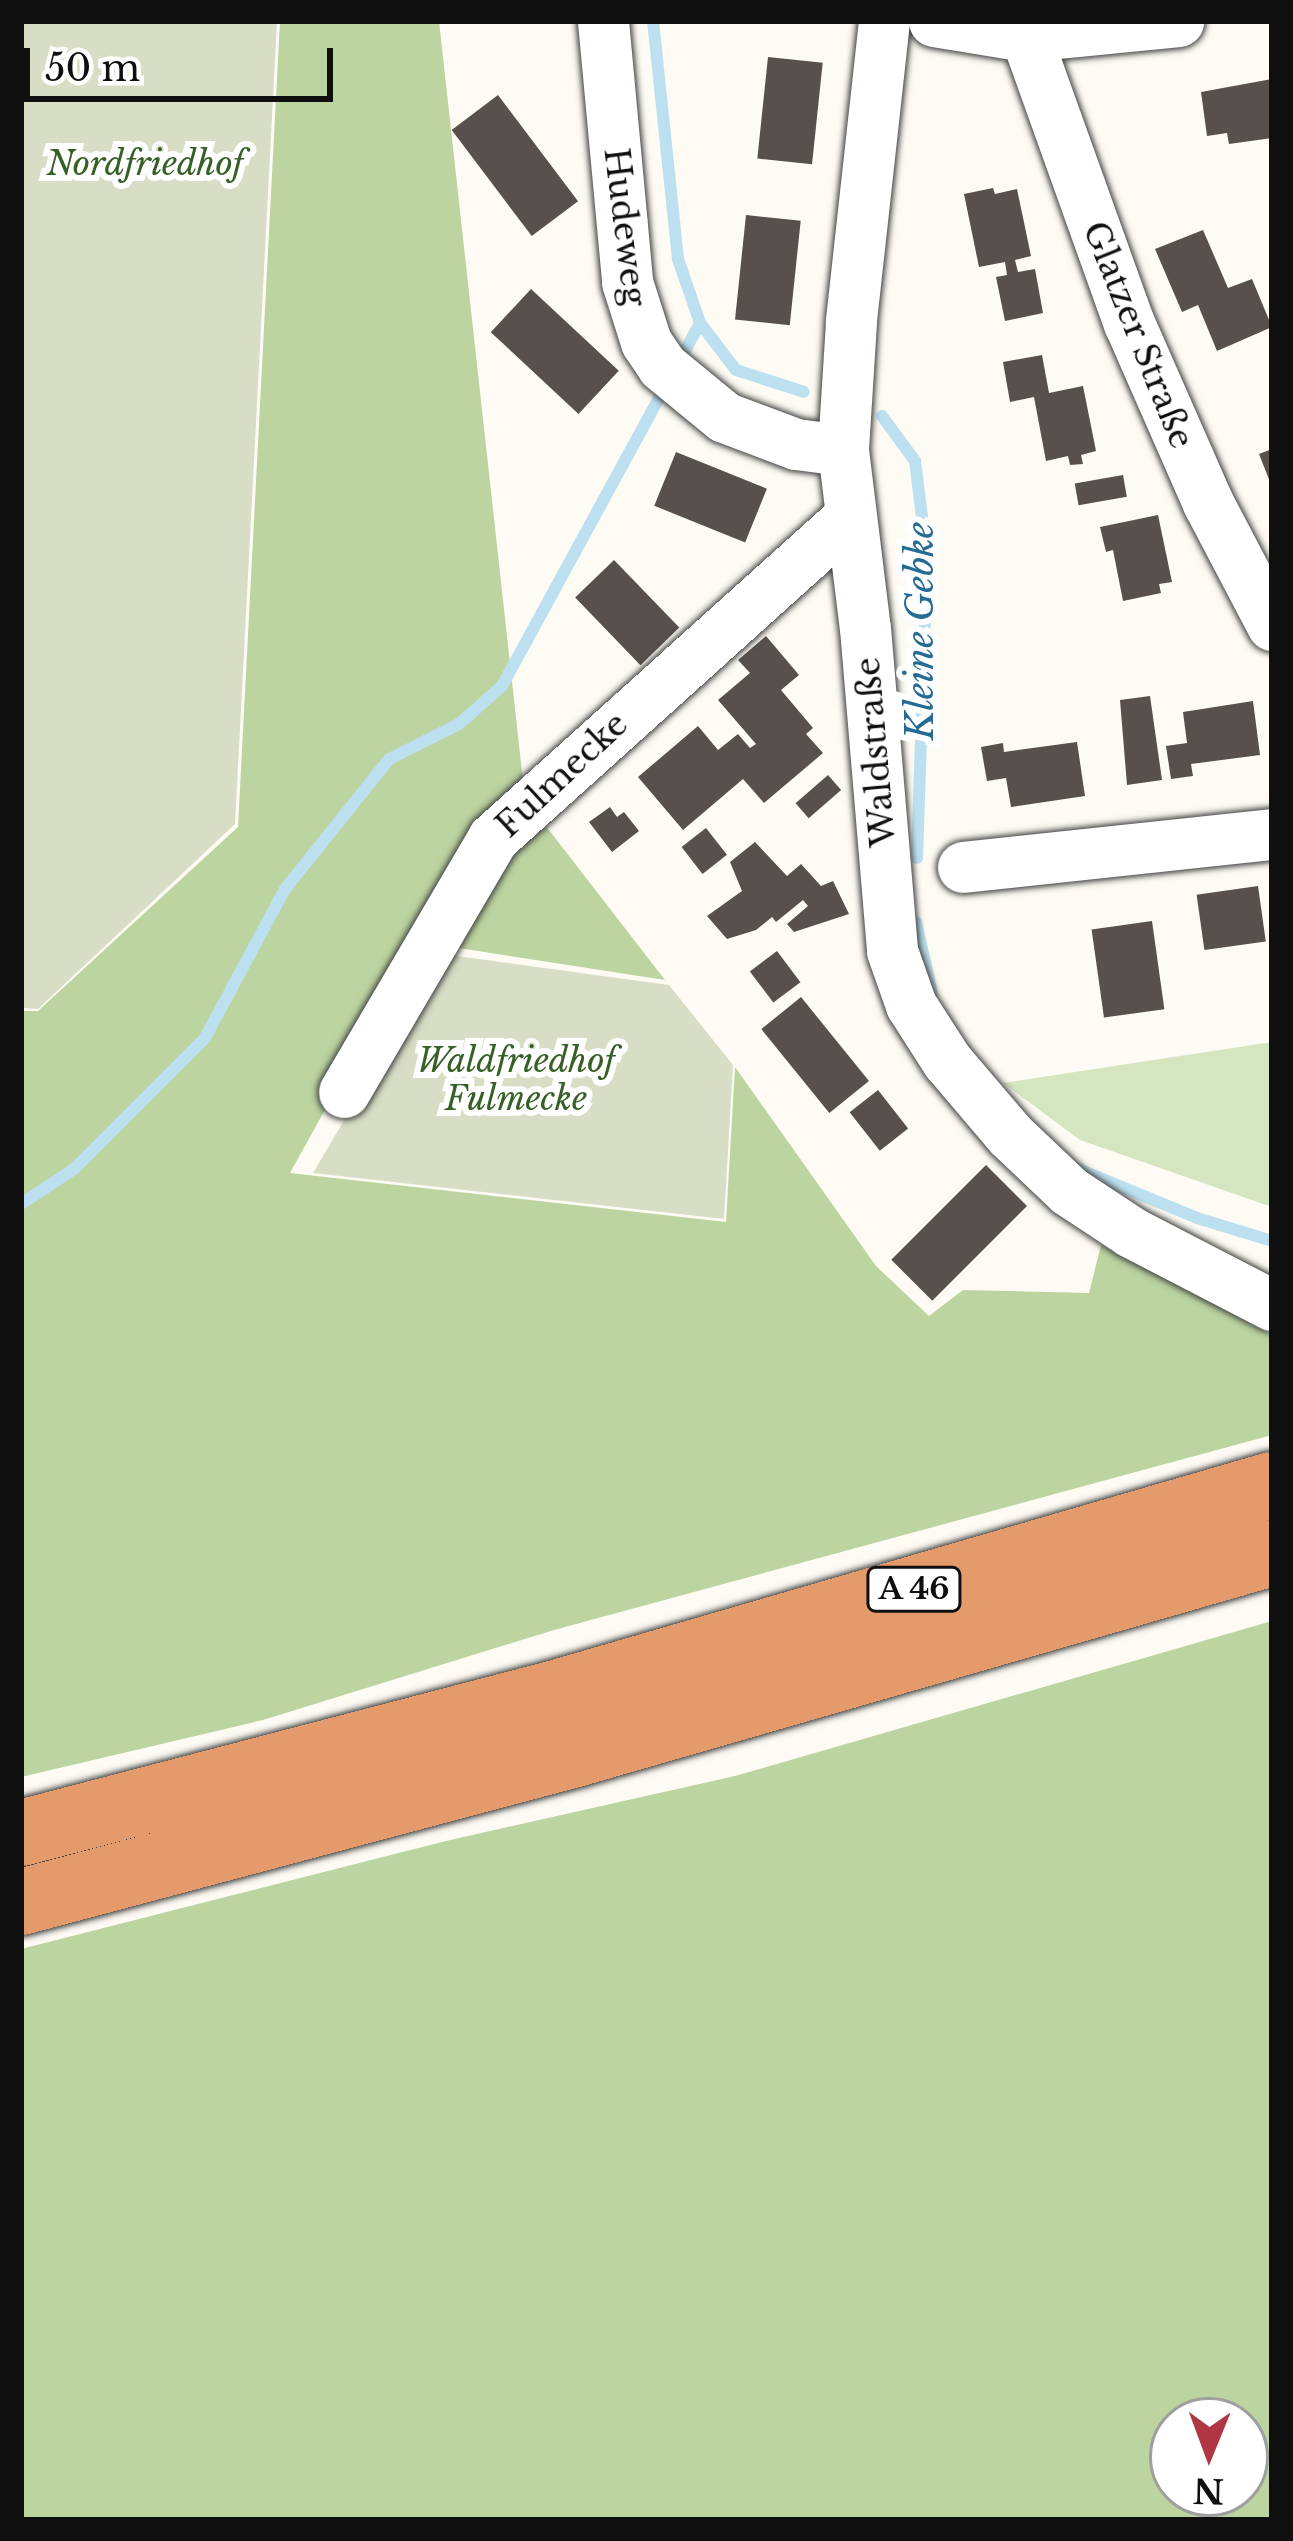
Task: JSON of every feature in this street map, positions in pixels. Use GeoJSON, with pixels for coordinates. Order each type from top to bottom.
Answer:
{"type":"FeatureCollection","features":[{"type":"Feature","properties":{"kind":"highway","name":"A 46"},"geometry":{"type":"LineString","coordinates":[[21,1833],[556,1693],[1272,1485]]}},
{"type":"Feature","properties":{"kind":"highway","name":"A 46"},"geometry":{"type":"LineString","coordinates":[[21,1902],[572,1755],[1272,1553]]}},
{"type":"Feature","properties":{"kind":"street","name":"Hudeweg"},"geometry":{"type":"LineString","coordinates":[[603,21],[628,282],[646,342],[662,366],[724,417],[796,444],[843,450]]}},
{"type":"Feature","properties":{"kind":"street","name":"Waldstraße"},"geometry":{"type":"LineString","coordinates":[[884,21],[850,322],[843,450],[867,647],[892,951],[910,1005],[979,1102],[1069,1190],[1131,1232],[1272,1305]]}},
{"type":"Feature","properties":{"kind":"street"},"geometry":{"type":"LineString","coordinates":[[934,21],[1026,36],[1178,21]]}},
{"type":"Feature","properties":{"kind":"street","name":"Glatzer Straße"},"geometry":{"type":"LineString","coordinates":[[1026,36],[1136,340],[1208,503],[1267,604]]}},
{"type":"Feature","properties":{"kind":"street","name":"Fulmecke"},"geometry":{"type":"LineString","coordinates":[[344,1092],[493,838],[849,517]]}},
{"type":"Feature","properties":{"kind":"street"},"geometry":{"type":"LineString","coordinates":[[963,867],[1272,834]]}},
{"type":"Feature","properties":{"kind":"green space","name":"Nordfriedhof"},"geometry":{"type":"Polygon","coordinates":[[[21,21],[277,21],[235,824],[38,1009],[21,1008],[21,21]]]}},
{"type":"Feature","properties":{"kind":"green space"},"geometry":{"type":"Polygon","coordinates":[[[280,21],[439,21],[525,799],[665,980],[446,946],[423,933],[290,1173],[726,1222],[735,1067],[876,1266],[929,1316],[963,1290],[1089,1293],[1101,1245],[1272,1335],[1272,1435],[554,1630],[263,1720],[21,1777],[21,1011],[38,1011],[238,827],[280,21]]]}},
{"type":"Feature","properties":{"kind":"green space","name":"Waldfriedhof Fulmecke"},"geometry":{"type":"Polygon","coordinates":[[[442,954],[669,985],[733,1065],[724,1219],[313,1173],[442,954]]]}},
{"type":"Feature","properties":{"kind":"green space"},"geometry":{"type":"Polygon","coordinates":[[[1272,1042],[1272,1207],[1080,1140],[1003,1083],[1272,1042]]]}},
{"type":"Feature","properties":{"kind":"green space"},"geometry":{"type":"Polygon","coordinates":[[[1272,1621],[1272,2520],[21,2520],[21,1949],[446,1841],[735,1776],[1272,1621]]]}},
{"type":"Feature","properties":{"kind":"building"},"geometry":{"type":"Polygon","coordinates":[[[768,57],[823,63],[812,164],[757,158],[768,57]]]}},
{"type":"Feature","properties":{"kind":"building"},"geometry":{"type":"Polygon","coordinates":[[[1272,79],[1272,138],[1229,144],[1227,133],[1207,136],[1201,92],[1272,79]]]}},
{"type":"Feature","properties":{"kind":"building"},"geometry":{"type":"Polygon","coordinates":[[[498,95],[578,201],[532,236],[452,130],[498,95]]]}},
{"type":"Feature","properties":{"kind":"building"},"geometry":{"type":"Polygon","coordinates":[[[993,188],[995,194],[1017,189],[1031,256],[1015,260],[1018,272],[1035,269],[1043,313],[1005,321],[996,277],[1007,275],[1005,262],[979,267],[964,194],[993,188]]]}},
{"type":"Feature","properties":{"kind":"building"},"geometry":{"type":"Polygon","coordinates":[[[746,215],[801,221],[790,325],[735,319],[746,215]]]}},
{"type":"Feature","properties":{"kind":"building"},"geometry":{"type":"Polygon","coordinates":[[[1203,230],[1228,288],[1252,279],[1272,327],[1217,351],[1198,305],[1182,312],[1155,249],[1203,230]]]}},
{"type":"Feature","properties":{"kind":"building"},"geometry":{"type":"Polygon","coordinates":[[[531,289],[619,371],[579,414],[491,332],[531,289]]]}},
{"type":"Feature","properties":{"kind":"building"},"geometry":{"type":"Polygon","coordinates":[[[1042,355],[1049,393],[1083,386],[1096,451],[1081,455],[1083,464],[1070,465],[1068,456],[1046,461],[1034,397],[1010,402],[1003,362],[1042,355]]]}},
{"type":"Feature","properties":{"kind":"building"},"geometry":{"type":"Polygon","coordinates":[[[1272,449],[1272,487],[1259,454],[1272,449]]]}},
{"type":"Feature","properties":{"kind":"building"},"geometry":{"type":"Polygon","coordinates":[[[676,452],[767,489],[745,542],[654,506],[676,452]]]}},
{"type":"Feature","properties":{"kind":"building"},"geometry":{"type":"Polygon","coordinates":[[[1123,475],[1127,497],[1079,505],[1075,484],[1123,475]]]}},
{"type":"Feature","properties":{"kind":"building"},"geometry":{"type":"Polygon","coordinates":[[[1158,515],[1172,582],[1159,584],[1161,593],[1123,601],[1113,550],[1106,552],[1100,527],[1158,515]]]}},
{"type":"Feature","properties":{"kind":"building"},"geometry":{"type":"Polygon","coordinates":[[[614,560],[679,628],[640,665],[575,598],[614,560]]]}},
{"type":"Feature","properties":{"kind":"building"},"geometry":{"type":"Polygon","coordinates":[[[766,636],[799,675],[781,690],[813,728],[806,734],[823,753],[764,803],[743,779],[683,830],[638,777],[698,726],[718,750],[738,734],[750,748],[756,744],[718,700],[750,673],[738,660],[766,636]]]}},
{"type":"Feature","properties":{"kind":"building"},"geometry":{"type":"Polygon","coordinates":[[[1150,696],[1162,780],[1127,785],[1120,700],[1150,696]]]}},
{"type":"Feature","properties":{"kind":"building"},"geometry":{"type":"Polygon","coordinates":[[[1253,701],[1260,755],[1191,764],[1193,776],[1171,779],[1166,746],[1187,743],[1183,712],[1253,701]]]}},
{"type":"Feature","properties":{"kind":"building"},"geometry":{"type":"Polygon","coordinates":[[[1077,742],[1085,796],[1011,807],[1006,778],[987,781],[981,747],[1003,743],[1004,752],[1077,742]]]}},
{"type":"Feature","properties":{"kind":"building"},"geometry":{"type":"Polygon","coordinates":[[[828,775],[841,790],[809,818],[796,803],[828,775]]]}},
{"type":"Feature","properties":{"kind":"building"},"geometry":{"type":"Polygon","coordinates":[[[610,807],[617,817],[624,812],[639,831],[612,852],[589,822],[610,807]]]}},
{"type":"Feature","properties":{"kind":"building"},"geometry":{"type":"Polygon","coordinates":[[[706,828],[727,855],[703,874],[682,847],[706,828]]]}},
{"type":"Feature","properties":{"kind":"building"},"geometry":{"type":"Polygon","coordinates":[[[755,842],[787,876],[801,864],[821,886],[833,881],[849,914],[794,932],[787,924],[808,906],[803,900],[776,922],[772,917],[756,930],[727,939],[707,916],[742,891],[730,862],[755,842]]]}},
{"type":"Feature","properties":{"kind":"building"},"geometry":{"type":"Polygon","coordinates":[[[1258,886],[1266,941],[1204,950],[1197,895],[1258,886]]]}},
{"type":"Feature","properties":{"kind":"building"},"geometry":{"type":"Polygon","coordinates":[[[1152,921],[1164,1009],[1104,1018],[1092,929],[1152,921]]]}},
{"type":"Feature","properties":{"kind":"building"},"geometry":{"type":"Polygon","coordinates":[[[777,951],[800,982],[773,1003],[750,971],[777,951]]]}},
{"type":"Feature","properties":{"kind":"building"},"geometry":{"type":"Polygon","coordinates":[[[801,997],[869,1081],[829,1113],[761,1029],[801,997]]]}},
{"type":"Feature","properties":{"kind":"building"},"geometry":{"type":"Polygon","coordinates":[[[878,1090],[908,1129],[880,1151],[850,1112],[878,1090]]]}},
{"type":"Feature","properties":{"kind":"building"},"geometry":{"type":"Polygon","coordinates":[[[986,1165],[1027,1206],[932,1301],[891,1260],[986,1165]]]}},
{"type":"Feature","properties":{"kind":"waterway","name":"Kleine Gebke"},"geometry":{"type":"LineString","coordinates":[[653,21],[678,259],[700,323],[736,370],[804,392]]}},
{"type":"Feature","properties":{"kind":"waterway"},"geometry":{"type":"LineString","coordinates":[[678,364],[700,323]]}},
{"type":"Feature","properties":{"kind":"waterway"},"geometry":{"type":"LineString","coordinates":[[21,1204],[74,1169],[205,1038],[285,889],[389,759],[459,724],[502,686],[665,387]]}},
{"type":"Feature","properties":{"kind":"waterway","name":"Kleine Gebke"},"geometry":{"type":"LineString","coordinates":[[882,416],[915,461],[927,558],[917,858]]}},
{"type":"Feature","properties":{"kind":"waterway","name":"Kleine Gebke"},"geometry":{"type":"LineString","coordinates":[[916,922],[932,993]]}},
{"type":"Feature","properties":{"kind":"waterway","name":"Kleine Gebke"},"geometry":{"type":"LineString","coordinates":[[1071,1166],[1197,1218],[1272,1241]]}}]}
